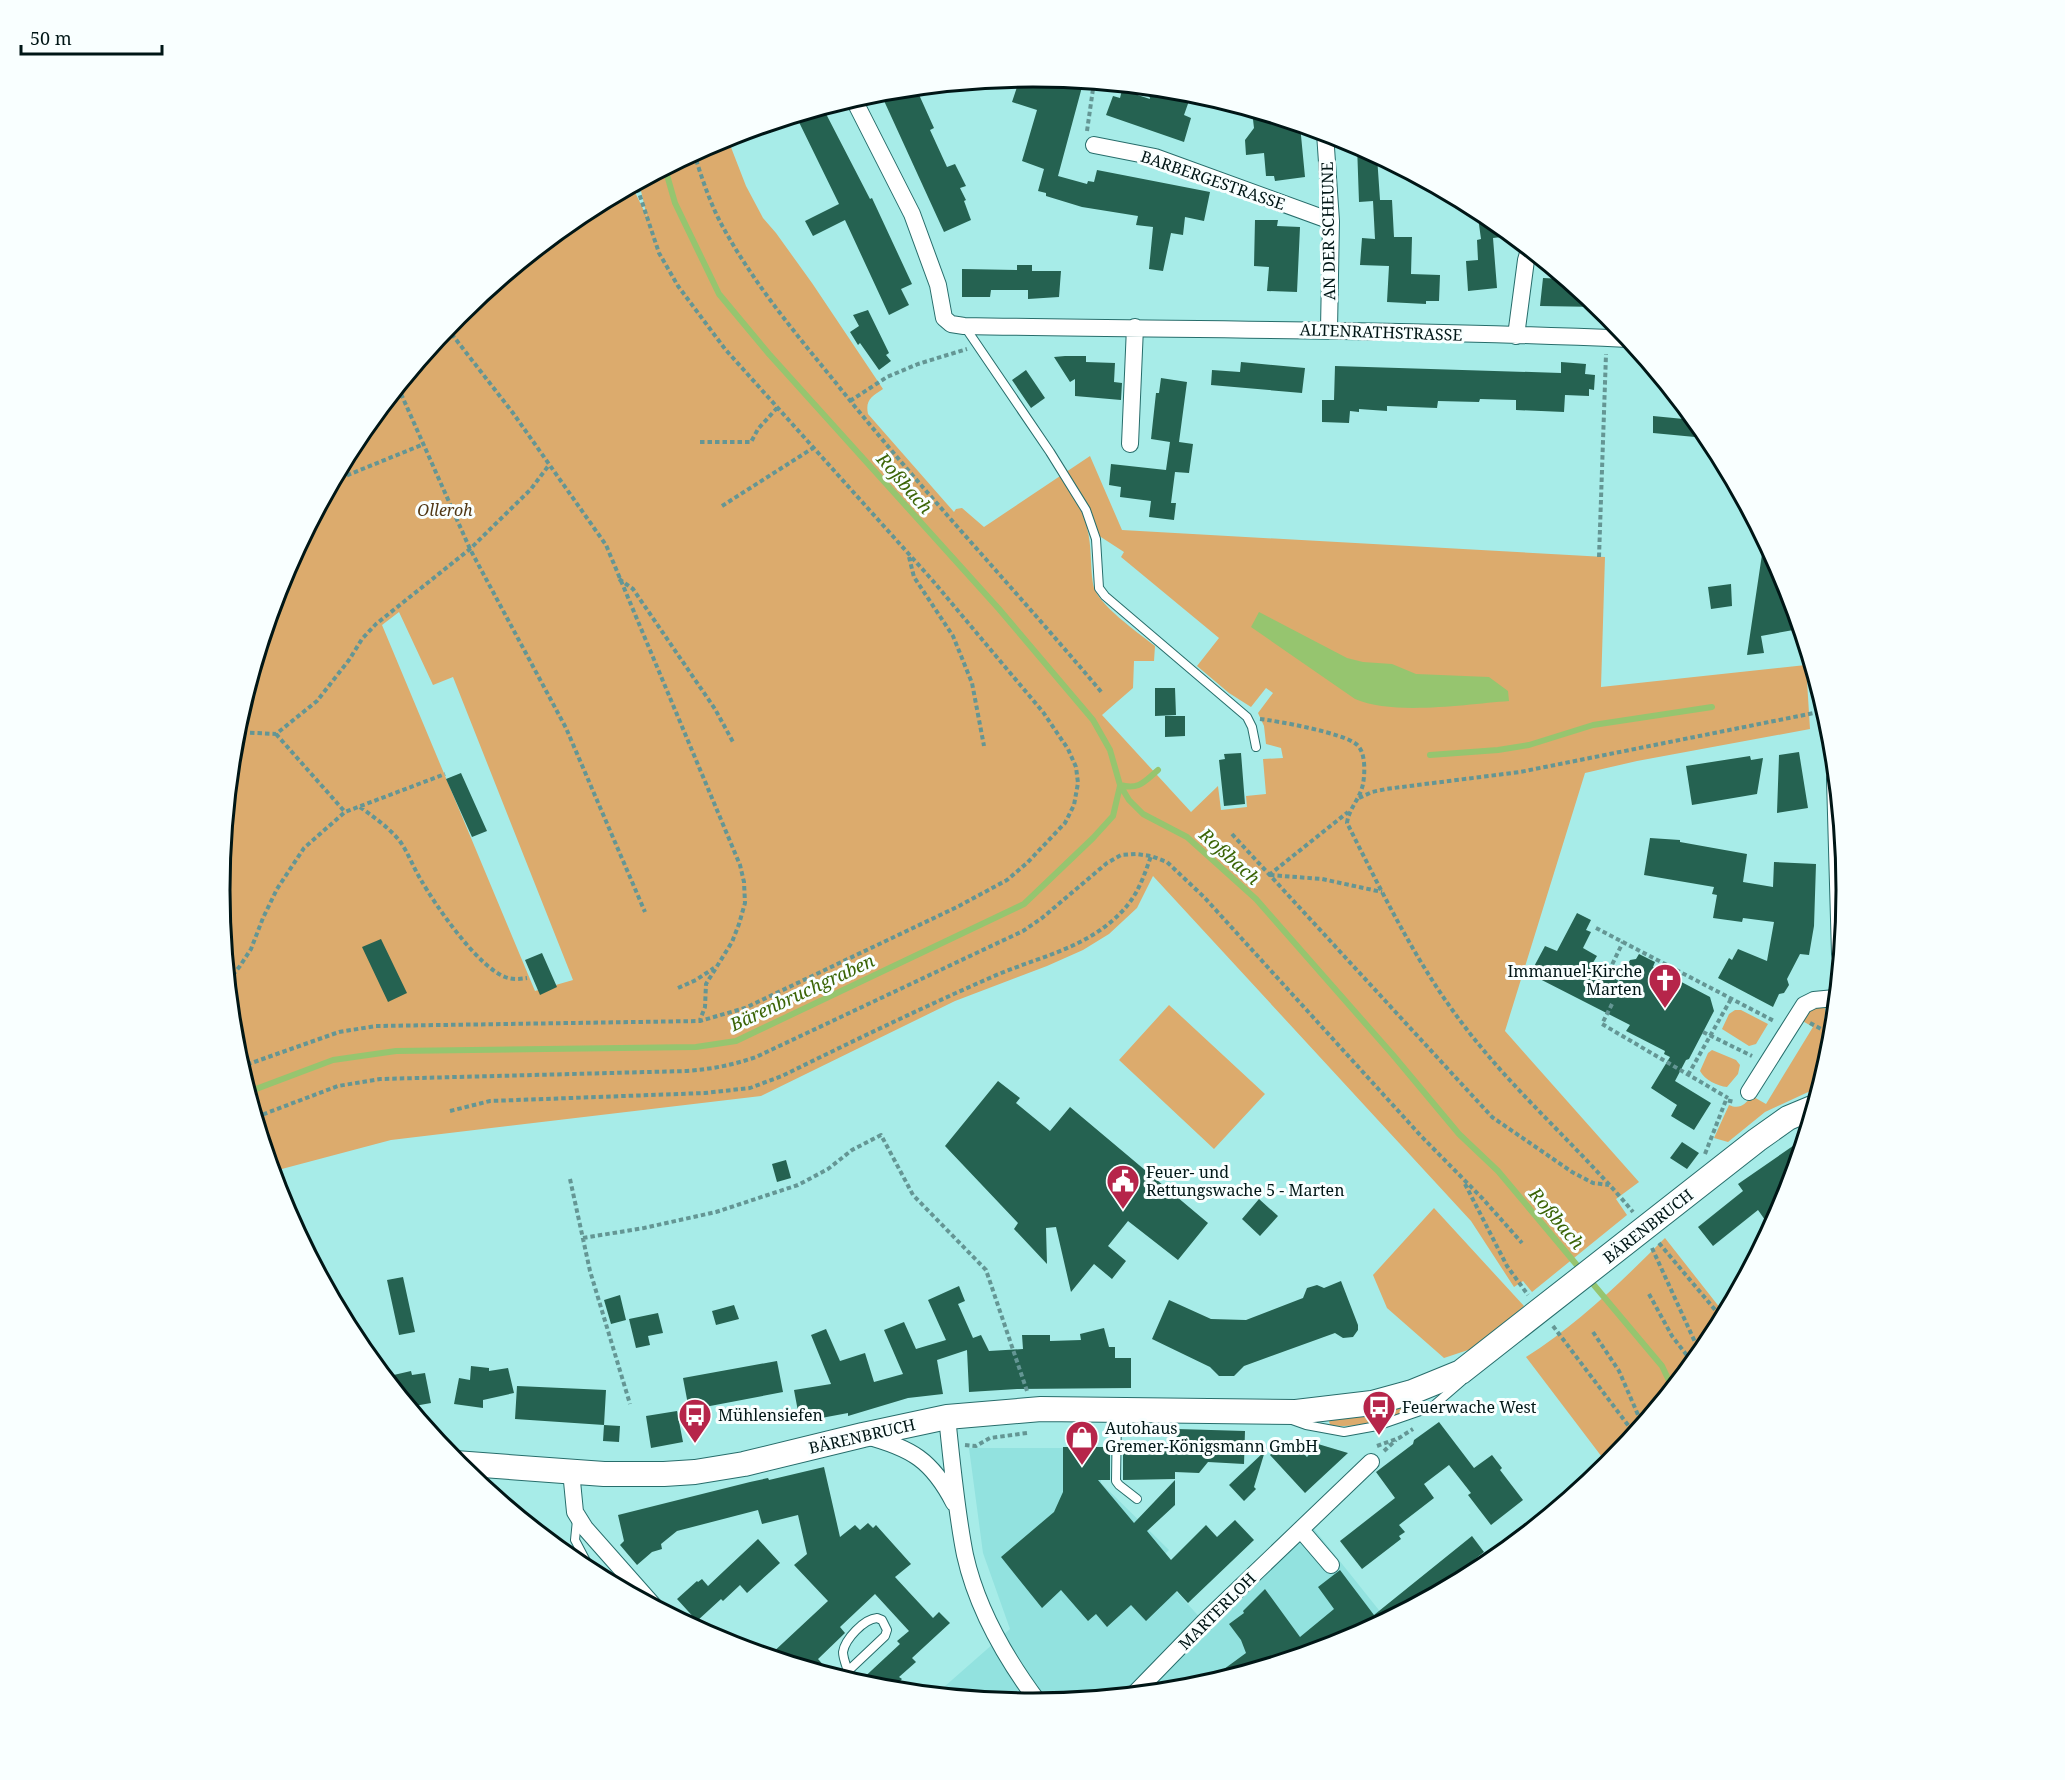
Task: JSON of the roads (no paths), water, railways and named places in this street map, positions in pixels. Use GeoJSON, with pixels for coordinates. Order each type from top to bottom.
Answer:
{"type":"FeatureCollection","features":[{"type":"Feature","properties":{"kind":"main road","name":"BÄRENBRUCH"},"geometry":{"type":"LineString","coordinates":[[471,1464],[630,1475],[695,1472],[744,1464],[947,1417],[1041,1409],[1271,1412],[1348,1407],[1372,1403],[1412,1392],[1461,1372],[1775,1127],[1804,1111]]}},
{"type":"Feature","properties":{"kind":"street"},"geometry":{"type":"LineString","coordinates":[[857,106],[912,214],[938,285],[944,318],[951,324],[964,326]]}},
{"type":"Feature","properties":{"kind":"street","name":"AN DER SCHEUNE"},"geometry":{"type":"LineString","coordinates":[[1326,143],[1331,220],[1329,329]]}},
{"type":"Feature","properties":{"kind":"street","name":"BARBERGESTRASSE"},"geometry":{"type":"LineString","coordinates":[[1094,145],[1155,157],[1331,220]]}},
{"type":"Feature","properties":{"kind":"street"},"geometry":{"type":"LineString","coordinates":[[1516,336],[1527,258]]}},
{"type":"Feature","properties":{"kind":"street","name":"ALTENRATHSTRASSE"},"geometry":{"type":"LineString","coordinates":[[964,326],[1329,329],[1615,338]]}},
{"type":"Feature","properties":{"kind":"street"},"geometry":{"type":"LineString","coordinates":[[1130,444],[1135,327]]}},
{"type":"Feature","properties":{"kind":"street"},"geometry":{"type":"LineString","coordinates":[[1749,1092],[1804,1005],[1814,1000],[1828,999]]}},
{"type":"Feature","properties":{"kind":"street"},"geometry":{"type":"LineString","coordinates":[[947,1417],[958,1512],[966,1557],[987,1617],[1007,1656],[1032,1693]]}},
{"type":"Feature","properties":{"kind":"street"},"geometry":{"type":"LineString","coordinates":[[862,1435],[892,1443],[916,1455],[945,1485],[958,1512]]}},
{"type":"Feature","properties":{"kind":"street","name":"MARTERLOH"},"geometry":{"type":"LineString","coordinates":[[1143,1685],[1204,1622],[1371,1462]]}},
{"type":"Feature","properties":{"kind":"street"},"geometry":{"type":"LineString","coordinates":[[571,1471],[577,1516],[600,1546],[639,1589]]}},
{"type":"Feature","properties":{"kind":"street"},"geometry":{"type":"LineString","coordinates":[[1301,1530],[1331,1565]]}},
{"type":"Feature","properties":{"kind":"lane"},"geometry":{"type":"LineString","coordinates":[[964,326],[1050,452],[1086,510],[1096,538],[1099,588],[1105,596],[1248,717],[1256,747]]}},
{"type":"Feature","properties":{"kind":"lane","name":"BÄRENBRUCH"},"geometry":{"type":"LineString","coordinates":[[1271,1412],[1306,1425],[1344,1432],[1377,1426],[1432,1407],[1469,1375],[1489,1352]]}},
{"type":"Feature","properties":{"kind":"lane"},"geometry":{"type":"LineString","coordinates":[[1117,1409],[1116,1481],[1137,1498]]}},
{"type":"Feature","properties":{"kind":"lane"},"geometry":{"type":"LineString","coordinates":[[577,1516],[575,1540],[583,1556]]}},
{"type":"Feature","properties":{"kind":"lane"},"geometry":{"type":"LineString","coordinates":[[846,1671],[843,1655],[848,1640],[871,1619],[882,1620],[887,1630],[885,1636],[850,1672]]}},
{"type":"Feature","properties":{"kind":"waterway","name":"Roßbach"},"geometry":{"type":"LineString","coordinates":[[667,175],[675,203],[719,294],[769,354],[999,609],[1093,720],[1110,750],[1120,785],[1129,800],[1143,814],[1187,837],[1256,899],[1459,1134],[1498,1171],[1581,1270]]}},
{"type":"Feature","properties":{"kind":"waterway"},"geometry":{"type":"LineString","coordinates":[[1430,755],[1498,750],[1529,745],[1593,725],[1712,707]]}},
{"type":"Feature","properties":{"kind":"waterway"},"geometry":{"type":"LineString","coordinates":[[1120,785],[1137,786],[1158,770]]}},
{"type":"Feature","properties":{"kind":"waterway","name":"Bärenbruchgraben"},"geometry":{"type":"LineString","coordinates":[[255,1089],[333,1060],[396,1051],[696,1047],[736,1041],[1024,904],[1113,816],[1120,786]]}},
{"type":"Feature","properties":{"kind":"waterway","name":"Roßbach"},"geometry":{"type":"LineString","coordinates":[[1588,1278],[1662,1366],[1669,1380]]}},
{"type":"Feature","properties":{"kind":"place","name":"Immanuel-Kirche Marten"},"geometry":{"type":"Point","coordinates":[1665,1009]}},
{"type":"Feature","properties":{"kind":"place","name":"Feuer- und Rettungswache 5 - Marten"},"geometry":{"type":"Point","coordinates":[1123,1210]}},
{"type":"Feature","properties":{"kind":"place","name":"Feuerwache West"},"geometry":{"type":"Point","coordinates":[1379,1436]}},
{"type":"Feature","properties":{"kind":"place","name":"Mühlensiefen"},"geometry":{"type":"Point","coordinates":[695,1444]}},
{"type":"Feature","properties":{"kind":"place","name":"Autohaus Gremer-Königsmann GmbH"},"geometry":{"type":"Point","coordinates":[1082,1466]}},
{"type":"Feature","properties":{"kind":"park label","name":"Olleroh"},"geometry":{"type":"Point","coordinates":[445,510]}}]}
